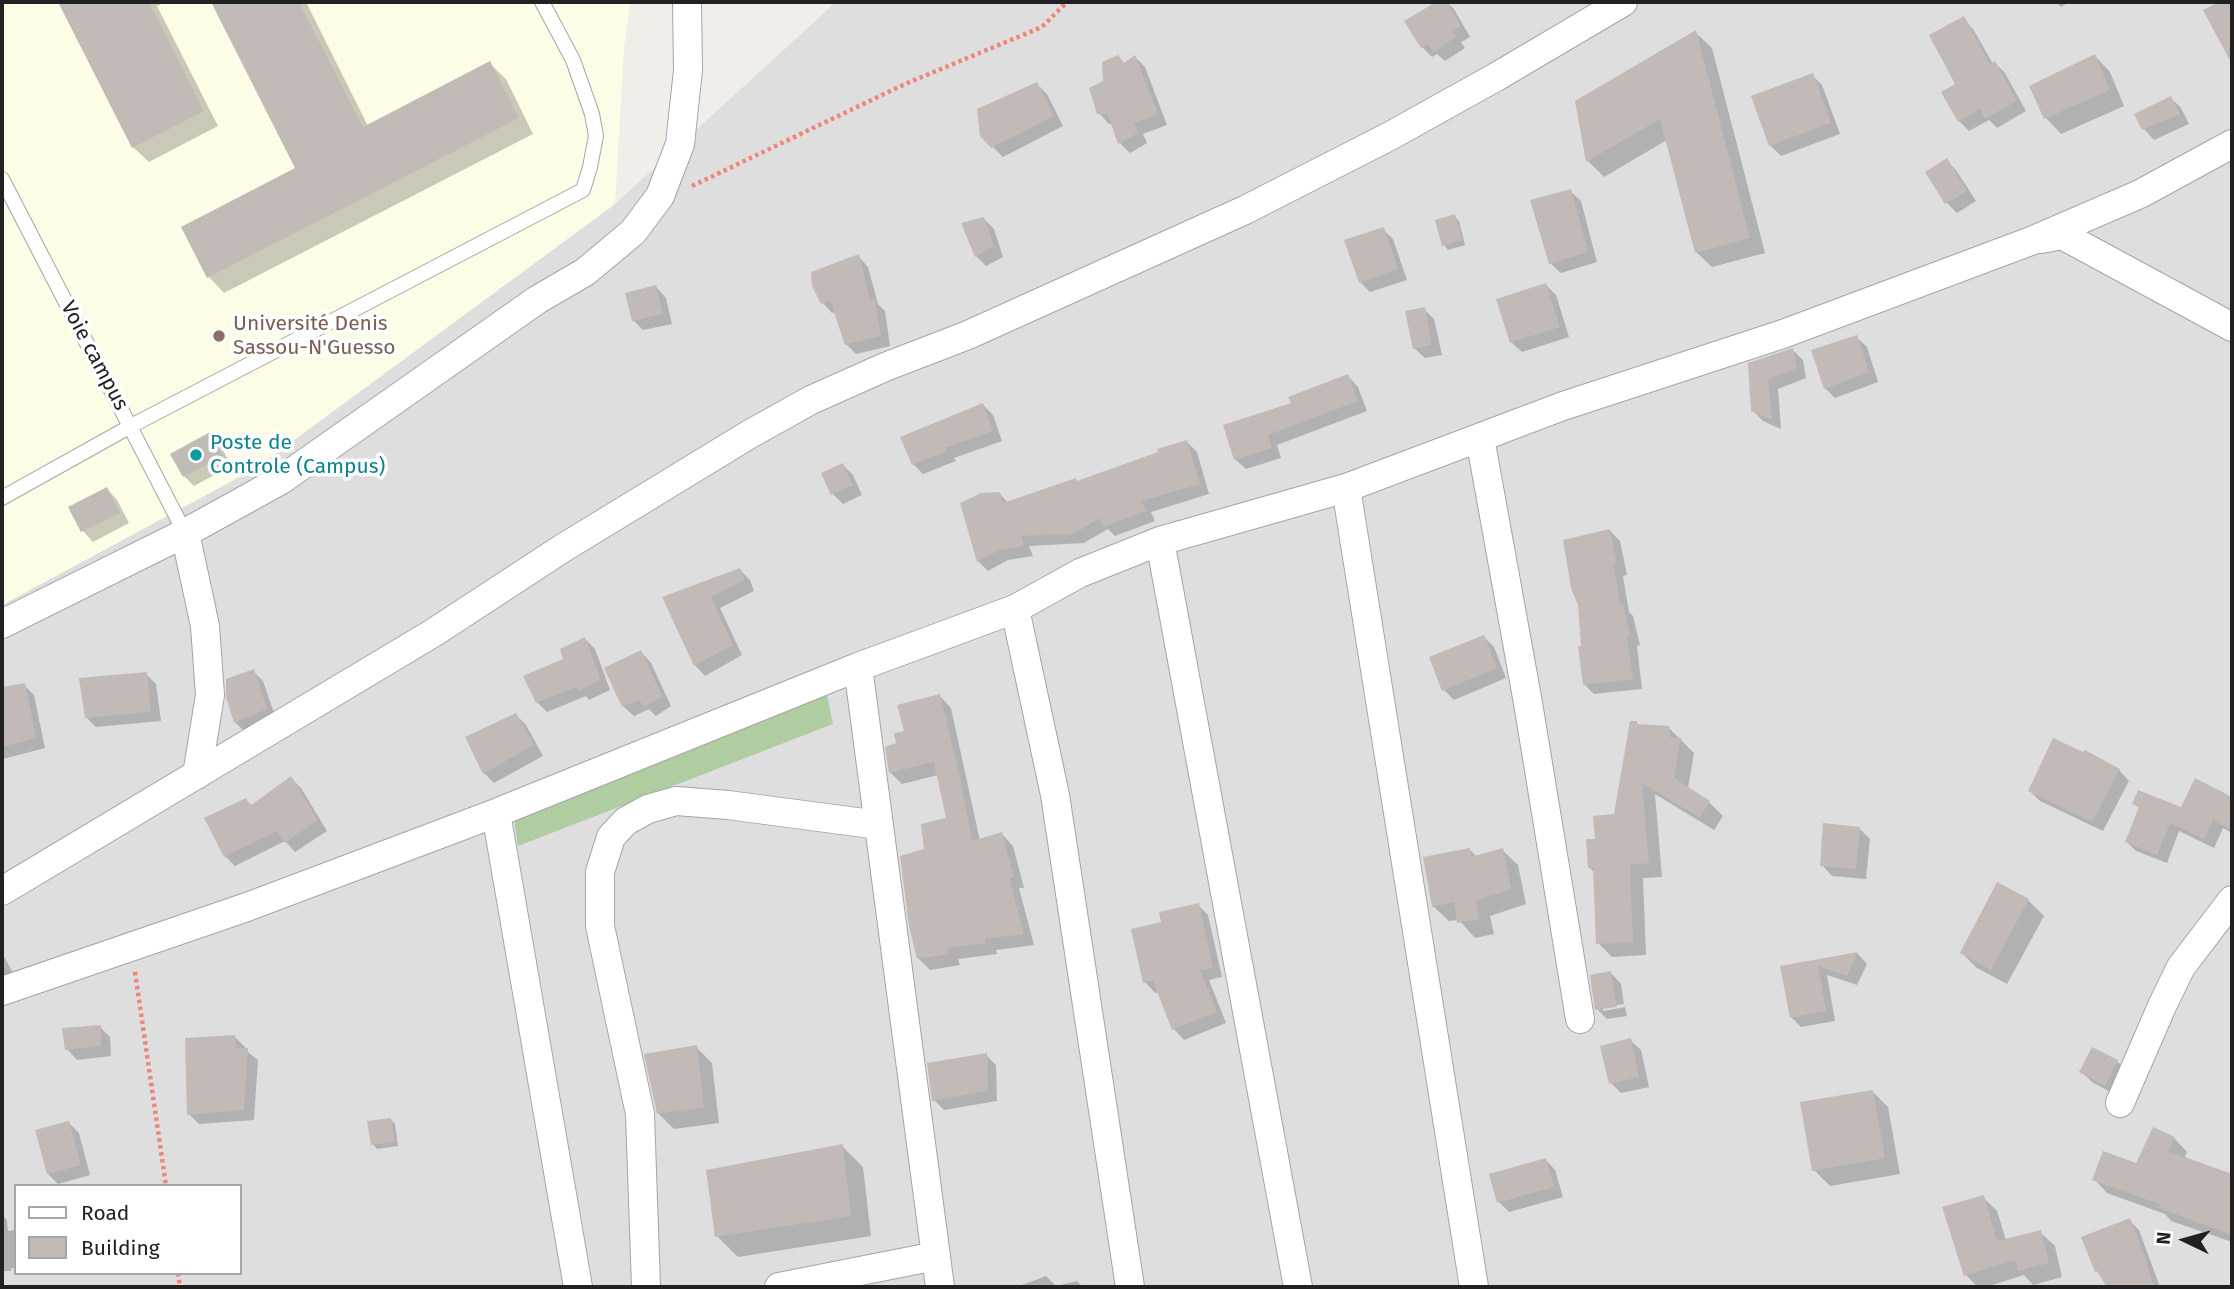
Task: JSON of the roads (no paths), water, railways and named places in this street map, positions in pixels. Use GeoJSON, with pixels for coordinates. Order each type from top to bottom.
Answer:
{"type":"FeatureCollection","features":[{"type":"Feature","properties":{"kind":"street"},"geometry":{"type":"LineString","coordinates":[[2,624],[185,533],[281,480],[526,307],[585,272],[633,232],[660,196],[680,144],[688,70],[687,2]]}},
{"type":"Feature","properties":{"kind":"street"},"geometry":{"type":"LineString","coordinates":[[2,891],[433,633],[563,548],[811,400],[1004,319],[1245,209],[1390,136],[1623,2]]}},
{"type":"Feature","properties":{"kind":"street"},"geometry":{"type":"LineString","coordinates":[[2,991],[132,947],[496,813],[858,667],[1015,609],[1080,573],[1160,541],[1346,488],[1563,406],[1783,334],[2031,241],[2140,194],[2232,144]]}},
{"type":"Feature","properties":{"kind":"street"},"geometry":{"type":"LineString","coordinates":[[2031,241],[2062,235],[2232,327]]}},
{"type":"Feature","properties":{"kind":"street"},"geometry":{"type":"LineString","coordinates":[[1480,438],[1528,703],[1580,1019]]}},
{"type":"Feature","properties":{"kind":"street"},"geometry":{"type":"LineString","coordinates":[[1346,488],[1474,1287]]}},
{"type":"Feature","properties":{"kind":"street"},"geometry":{"type":"LineString","coordinates":[[185,533],[205,626],[210,695],[197,775]]}},
{"type":"Feature","properties":{"kind":"street"},"geometry":{"type":"LineString","coordinates":[[1160,541],[1298,1287]]}},
{"type":"Feature","properties":{"kind":"street"},"geometry":{"type":"LineString","coordinates":[[1015,609],[1055,795],[1130,1287]]}},
{"type":"Feature","properties":{"kind":"street"},"geometry":{"type":"LineString","coordinates":[[858,667],[940,1287]]}},
{"type":"Feature","properties":{"kind":"street"},"geometry":{"type":"LineString","coordinates":[[646,1287],[640,1114],[600,926],[600,872],[611,837],[626,821],[648,809],[676,801],[728,805],[879,825]]}},
{"type":"Feature","properties":{"kind":"street"},"geometry":{"type":"LineString","coordinates":[[496,813],[578,1287]]}},
{"type":"Feature","properties":{"kind":"street"},"geometry":{"type":"LineString","coordinates":[[2120,1103],[2181,967],[2232,900]]}},
{"type":"Feature","properties":{"kind":"street"},"geometry":{"type":"LineString","coordinates":[[779,1287],[936,1256]]}},
{"type":"Feature","properties":{"kind":"lane"},"geometry":{"type":"LineString","coordinates":[[2,498],[131,426],[583,190],[596,136],[592,114],[573,60],[542,2]]}},
{"type":"Feature","properties":{"kind":"lane","name":"Voie campus"},"geometry":{"type":"LineString","coordinates":[[2,179],[185,533]]}},
{"type":"Feature","properties":{"kind":"place","name":"Université Denis Sassou-N'Guesso"},"geometry":{"type":"Point","coordinates":[219,336]}},
{"type":"Feature","properties":{"kind":"place","name":"Poste de Controle (Campus)"},"geometry":{"type":"Point","coordinates":[196,455]}}]}
